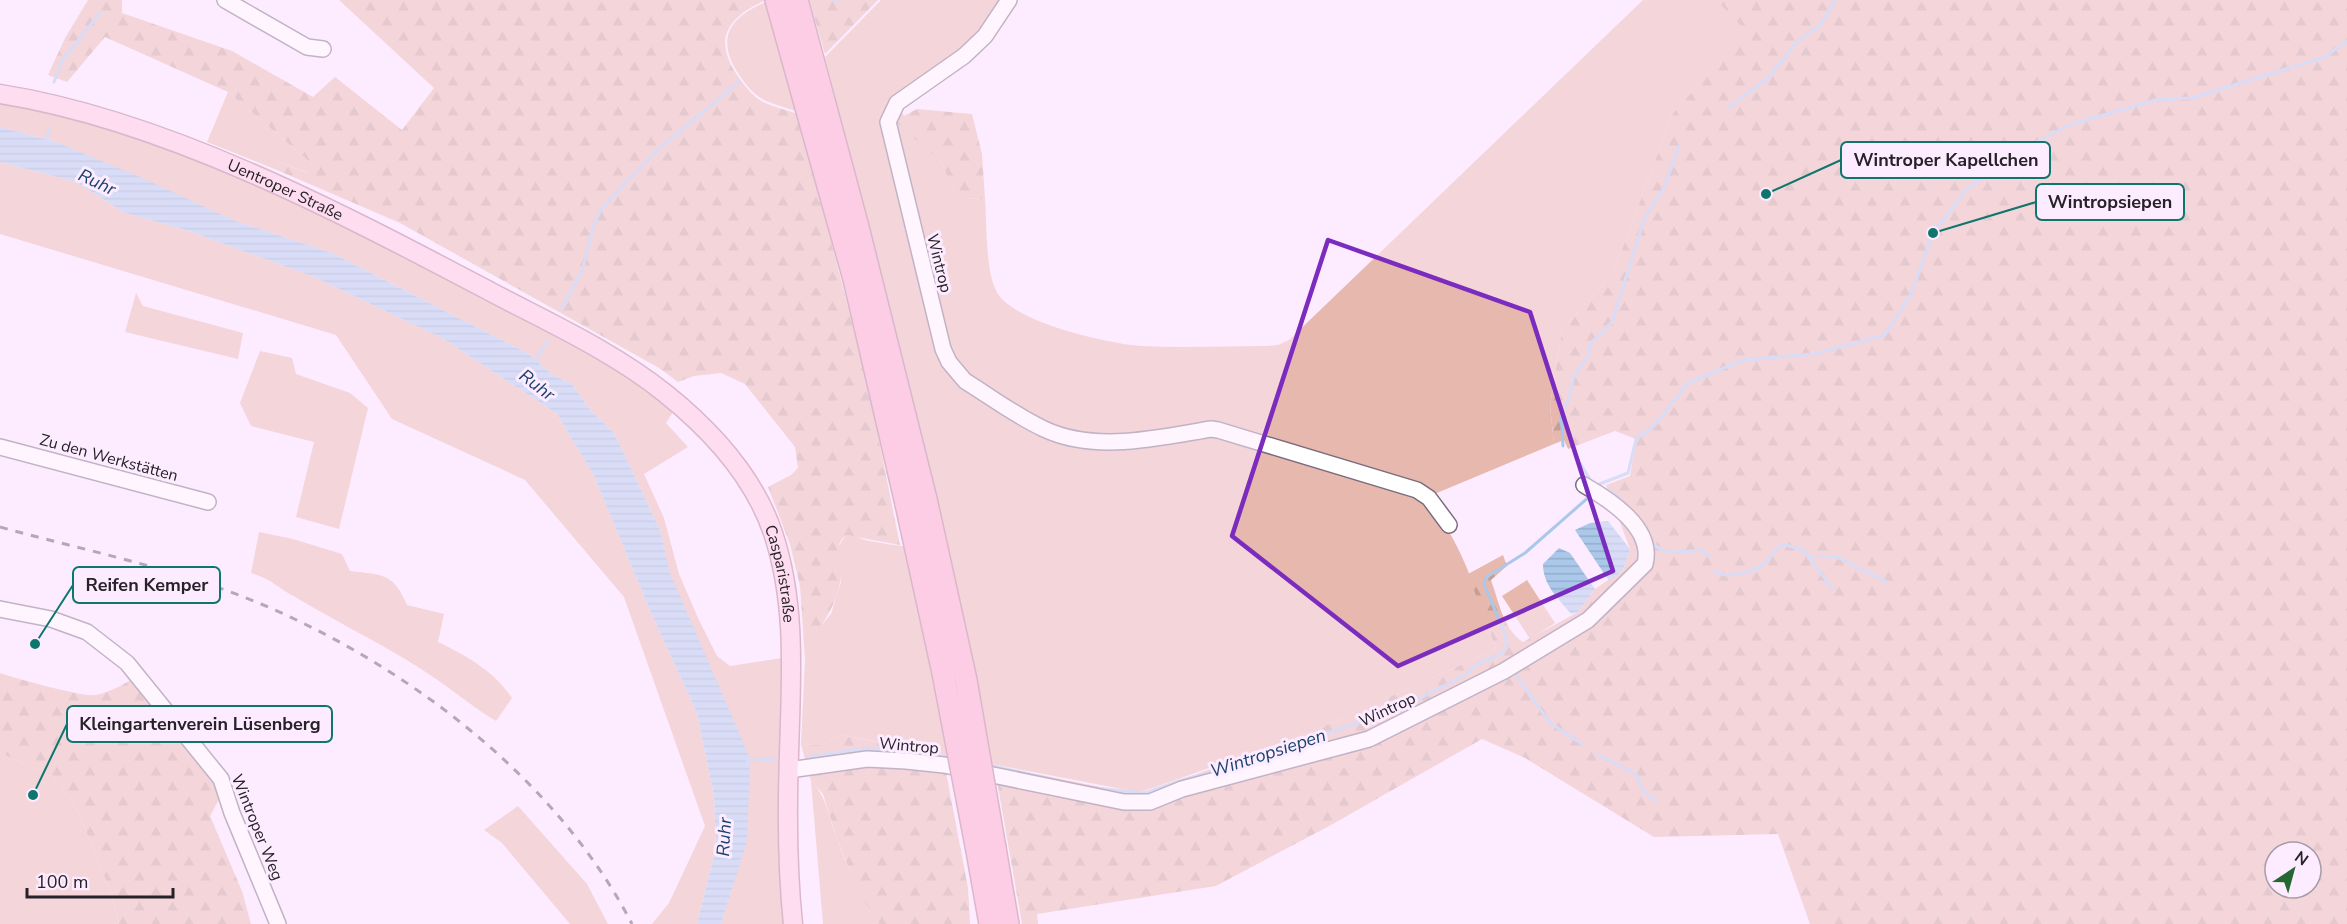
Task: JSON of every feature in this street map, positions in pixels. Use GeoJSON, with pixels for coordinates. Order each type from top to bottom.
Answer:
{"type":"FeatureCollection","features":[{"type":"Feature","properties":{"kind":"highway"},"geometry":{"type":"LineString","coordinates":[[776,0],[916,502]]}},
{"type":"Feature","properties":{"kind":"highway"},"geometry":{"type":"LineString","coordinates":[[797,0],[858,227],[916,502],[943,673],[986,849],[1008,924]]}},
{"type":"Feature","properties":{"kind":"highway"},"geometry":{"type":"LineString","coordinates":[[975,924],[986,849]]}},
{"type":"Feature","properties":{"kind":"highway"},"geometry":{"type":"LineString","coordinates":[[986,849],[990,924]]}},
{"type":"Feature","properties":{"kind":"main road","name":"Uentroper Straße"},"geometry":{"type":"LineString","coordinates":[[0,94],[47,103],[91,116],[225,163],[389,239],[554,326]]}},
{"type":"Feature","properties":{"kind":"main road","name":"Casparistraße"},"geometry":{"type":"LineString","coordinates":[[554,326],[620,363],[663,392],[687,412],[730,456],[760,505],[781,561],[791,621],[793,664],[788,857],[793,924]]}},
{"type":"Feature","properties":{"kind":"street"},"geometry":{"type":"LineString","coordinates":[[225,0],[307,47],[323,49]]}},
{"type":"Feature","properties":{"kind":"street","name":"Wintrop"},"geometry":{"type":"LineString","coordinates":[[1009,0],[985,36],[964,56],[897,103],[888,122],[943,349],[954,370],[965,381],[1051,432],[1096,442],[1146,440],[1210,429],[1218,430],[1417,490],[1429,498],[1449,525]]}},
{"type":"Feature","properties":{"kind":"street","name":"Zu den Werkstätten"},"geometry":{"type":"LineString","coordinates":[[0,447],[208,502]]}},
{"type":"Feature","properties":{"kind":"street","name":"Wintrop"},"geometry":{"type":"LineString","coordinates":[[789,770],[867,759],[906,761],[944,765],[1137,804],[1369,739],[1504,671],[1588,620],[1645,564],[1648,554],[1636,527],[1626,513],[1613,501],[1584,485]]}},
{"type":"Feature","properties":{"kind":"street","name":"Wintroper Weg"},"geometry":{"type":"LineString","coordinates":[[0,609],[51,619],[87,632],[127,663],[221,779],[232,813],[278,924]]}},
{"type":"Feature","properties":{"kind":"highlighted area"},"geometry":{"type":"Polygon","coordinates":[[[1328,240],[1530,312],[1613,571],[1398,666],[1232,536],[1328,240]]]}},
{"type":"Feature","properties":{"kind":"green space"},"geometry":{"type":"Polygon","coordinates":[[[88,0],[122,0],[122,13],[232,51],[313,97],[335,77],[402,130],[434,88],[339,0],[766,0],[742,13],[734,21],[725,39],[726,50],[737,75],[755,97],[767,104],[798,114],[866,376],[900,545],[846,535],[841,541],[838,552],[841,576],[837,594],[805,659],[800,586],[790,544],[768,487],[791,475],[798,468],[795,447],[745,384],[721,373],[694,376],[678,382],[659,368],[400,223],[277,170],[279,162],[307,173],[312,164],[228,92],[105,37],[67,82],[48,75],[65,38],[88,0]]]}},
{"type":"Feature","properties":{"kind":"green space"},"geometry":{"type":"Polygon","coordinates":[[[809,0],[878,0],[825,54],[809,0]]]}},
{"type":"Feature","properties":{"kind":"green space"},"geometry":{"type":"Polygon","coordinates":[[[881,0],[1006,0],[986,30],[964,52],[896,101],[892,108],[886,111],[941,162],[961,205],[965,198],[985,199],[987,248],[991,274],[998,294],[1008,304],[1043,323],[1065,330],[1108,341],[1157,347],[1266,346],[1278,345],[1289,340],[1643,0],[1716,0],[1748,32],[1673,113],[1614,271],[1562,330],[1550,406],[1554,444],[1432,495],[1417,486],[1213,426],[1095,437],[1050,430],[965,374],[960,382],[1040,433],[1094,445],[1213,431],[1414,493],[1430,506],[1455,542],[1474,586],[1496,649],[1311,732],[1144,791],[1132,791],[841,735],[821,745],[801,744],[805,659],[811,638],[831,614],[841,582],[836,550],[846,535],[909,547],[948,544],[825,57],[881,0]]]}},
{"type":"Feature","properties":{"kind":"green space"},"geometry":{"type":"Polygon","coordinates":[[[1716,0],[2347,0],[2347,924],[1810,924],[1778,834],[1654,837],[1525,758],[1482,739],[1331,825],[1216,886],[1037,914],[1038,924],[1022,924],[997,781],[946,772],[968,888],[970,924],[879,924],[858,891],[836,836],[823,794],[811,781],[801,744],[821,745],[841,735],[1140,795],[1311,732],[1496,649],[1468,574],[1503,555],[1507,566],[1491,580],[1506,622],[1516,637],[1523,642],[1578,612],[1595,589],[1623,570],[1630,549],[1606,485],[1630,476],[1636,439],[1615,431],[1568,449],[1564,440],[1554,444],[1550,406],[1562,330],[1614,271],[1673,113],[1747,32],[1716,0]]]}},
{"type":"Feature","properties":{"kind":"green space"},"geometry":{"type":"Polygon","coordinates":[[[766,2],[800,113],[768,102],[756,95],[743,81],[731,60],[728,49],[730,30],[744,14],[766,2]]]}},
{"type":"Feature","properties":{"kind":"green space"},"geometry":{"type":"Polygon","coordinates":[[[228,92],[312,164],[308,173],[279,162],[277,170],[207,142],[228,92]]]}},
{"type":"Feature","properties":{"kind":"green space"},"geometry":{"type":"Polygon","coordinates":[[[0,101],[57,114],[167,149],[327,217],[525,317],[616,370],[675,409],[666,423],[688,447],[644,474],[664,518],[679,574],[717,656],[730,666],[782,658],[783,767],[791,924],[721,924],[736,875],[660,530],[614,433],[590,410],[572,384],[551,374],[529,354],[332,253],[233,220],[56,142],[0,127],[0,101]]]}},
{"type":"Feature","properties":{"kind":"green space"},"geometry":{"type":"Polygon","coordinates":[[[899,107],[904,116],[917,109],[972,114],[982,154],[985,199],[965,198],[961,206],[941,162],[895,121],[899,107]]]}},
{"type":"Feature","properties":{"kind":"green space"},"geometry":{"type":"Polygon","coordinates":[[[0,162],[76,182],[125,213],[186,230],[314,277],[442,338],[557,414],[594,476],[651,613],[697,713],[714,796],[716,847],[697,924],[652,924],[669,903],[705,826],[624,597],[525,480],[392,419],[336,335],[0,234],[0,162]]]}},
{"type":"Feature","properties":{"kind":"green space"},"geometry":{"type":"Polygon","coordinates":[[[136,293],[143,306],[243,333],[238,359],[125,332],[136,293]]]}},
{"type":"Feature","properties":{"kind":"green space"},"geometry":{"type":"Polygon","coordinates":[[[260,351],[292,358],[296,374],[350,393],[368,408],[339,529],[296,517],[314,442],[251,426],[240,403],[260,351]]]}},
{"type":"Feature","properties":{"kind":"green space"},"geometry":{"type":"Polygon","coordinates":[[[259,532],[293,539],[342,554],[350,571],[379,575],[392,581],[407,605],[444,614],[438,642],[479,665],[505,688],[512,698],[496,721],[404,658],[313,608],[269,580],[251,573],[259,532]]]}},
{"type":"Feature","properties":{"kind":"green space"},"geometry":{"type":"Polygon","coordinates":[[[1527,580],[1555,623],[1530,639],[1502,596],[1527,580]]]}},
{"type":"Feature","properties":{"kind":"green space"},"geometry":{"type":"Polygon","coordinates":[[[0,673],[90,695],[111,690],[135,677],[187,740],[222,794],[210,816],[242,891],[251,924],[119,924],[111,893],[79,814],[54,777],[0,753],[0,673]]]}},
{"type":"Feature","properties":{"kind":"green space"},"geometry":{"type":"Polygon","coordinates":[[[0,753],[54,777],[79,814],[111,893],[119,924],[0,924],[0,753]]]}},
{"type":"Feature","properties":{"kind":"green space"},"geometry":{"type":"Polygon","coordinates":[[[811,781],[824,800],[850,870],[879,924],[823,924],[811,781]]]}},
{"type":"Feature","properties":{"kind":"green space"},"geometry":{"type":"Polygon","coordinates":[[[518,806],[587,884],[608,924],[570,924],[502,843],[484,830],[518,806]]]}},
{"type":"Feature","properties":{"kind":"water","name":"Ruhr"},"geometry":{"type":"Polygon","coordinates":[[[0,127],[56,142],[140,177],[233,220],[332,253],[529,354],[551,374],[572,384],[590,410],[614,433],[660,530],[670,573],[750,758],[747,841],[721,924],[697,924],[716,847],[714,796],[697,713],[651,613],[594,476],[557,414],[442,338],[314,277],[186,230],[125,213],[76,182],[0,162],[0,127]]]}},
{"type":"Feature","properties":{"kind":"water"},"geometry":{"type":"Polygon","coordinates":[[[1608,521],[1630,549],[1623,570],[1609,581],[1575,530],[1590,523],[1608,521]]]}},
{"type":"Feature","properties":{"kind":"water"},"geometry":{"type":"Polygon","coordinates":[[[1559,548],[1570,553],[1595,589],[1578,612],[1571,614],[1552,591],[1544,572],[1543,564],[1559,548]]]}},
{"type":"Feature","properties":{"kind":"waterway"},"geometry":{"type":"LineString","coordinates":[[1729,107],[1768,78],[1797,42],[1821,24],[1835,0]]}},
{"type":"Feature","properties":{"kind":"waterway"},"geometry":{"type":"LineString","coordinates":[[54,82],[62,61],[100,13]]}},
{"type":"Feature","properties":{"kind":"waterway","name":"Wintropsiepen"},"geometry":{"type":"LineString","coordinates":[[1597,485],[1628,473],[1636,439],[1655,425],[1688,383],[1743,360],[1814,354],[1885,335],[1911,294],[1933,233],[1966,190],[2008,157],[2069,125],[2155,100],[2192,98],[2325,57],[2347,41]]}},
{"type":"Feature","properties":{"kind":"waterway"},"geometry":{"type":"LineString","coordinates":[[562,308],[582,271],[593,228],[601,209],[655,152],[739,82]]}},
{"type":"Feature","properties":{"kind":"waterway"},"geometry":{"type":"LineString","coordinates":[[46,144],[49,128]]}},
{"type":"Feature","properties":{"kind":"waterway"},"geometry":{"type":"LineString","coordinates":[[1563,446],[1561,412],[1568,401],[1574,376],[1589,354],[1590,344],[1612,322],[1645,217],[1664,188],[1678,147]]}},
{"type":"Feature","properties":{"kind":"waterway","name":"Ruhr"},"geometry":{"type":"LineString","coordinates":[[535,362],[548,340]]}},
{"type":"Feature","properties":{"kind":"waterway"},"geometry":{"type":"LineString","coordinates":[[1576,456],[1592,483]]}},
{"type":"Feature","properties":{"kind":"waterway"},"geometry":{"type":"LineString","coordinates":[[1601,487],[1614,493],[1622,502]]}},
{"type":"Feature","properties":{"kind":"waterway","name":"Wintropsiepen"},"geometry":{"type":"LineString","coordinates":[[1085,787],[1145,793],[1263,757],[1285,747],[1397,710],[1467,674],[1477,664],[1501,654],[1507,647],[1505,634],[1484,584],[1485,578],[1525,553],[1590,496]]}},
{"type":"Feature","properties":{"kind":"waterway"},"geometry":{"type":"LineString","coordinates":[[1650,542],[1668,551],[1701,550],[1709,556]]}},
{"type":"Feature","properties":{"kind":"waterway"},"geometry":{"type":"LineString","coordinates":[[1714,571],[1727,575],[1748,572],[1766,562],[1783,544],[1803,550],[1808,556],[1837,557],[1887,582]]}},
{"type":"Feature","properties":{"kind":"waterway"},"geometry":{"type":"LineString","coordinates":[[1808,556],[1832,588]]}},
{"type":"Feature","properties":{"kind":"waterway"},"geometry":{"type":"LineString","coordinates":[[1517,676],[1550,723],[1582,744]]}},
{"type":"Feature","properties":{"kind":"waterway","name":"Wintropsiepen"},"geometry":{"type":"LineString","coordinates":[[808,757],[865,748],[950,757]]}},
{"type":"Feature","properties":{"kind":"waterway"},"geometry":{"type":"LineString","coordinates":[[1598,755],[1636,774],[1643,791],[1656,801]]}},
{"type":"Feature","properties":{"kind":"waterway"},"geometry":{"type":"LineString","coordinates":[[747,761],[775,759]]}},
{"type":"Feature","properties":{"kind":"waterway","name":"Wintropsiepen"},"geometry":{"type":"LineString","coordinates":[[989,765],[1073,784]]}},
{"type":"Feature","properties":{"kind":"railway"},"geometry":{"type":"LineString","coordinates":[[0,527],[132,561],[230,592],[316,630],[371,660],[474,733],[521,776],[563,822],[601,871],[632,924]]}},
{"type":"Feature","properties":{"kind":"place","name":"Wintroper Kapellchen"},"geometry":{"type":"Point","coordinates":[1766,194]}},
{"type":"Feature","properties":{"kind":"place","name":"Wintropsiepen"},"geometry":{"type":"Point","coordinates":[1933,233]}},
{"type":"Feature","properties":{"kind":"place","name":"Reifen Kemper"},"geometry":{"type":"Point","coordinates":[35,644]}},
{"type":"Feature","properties":{"kind":"place","name":"Kleingartenverein Lüsenberg"},"geometry":{"type":"Point","coordinates":[33,795]}}]}
